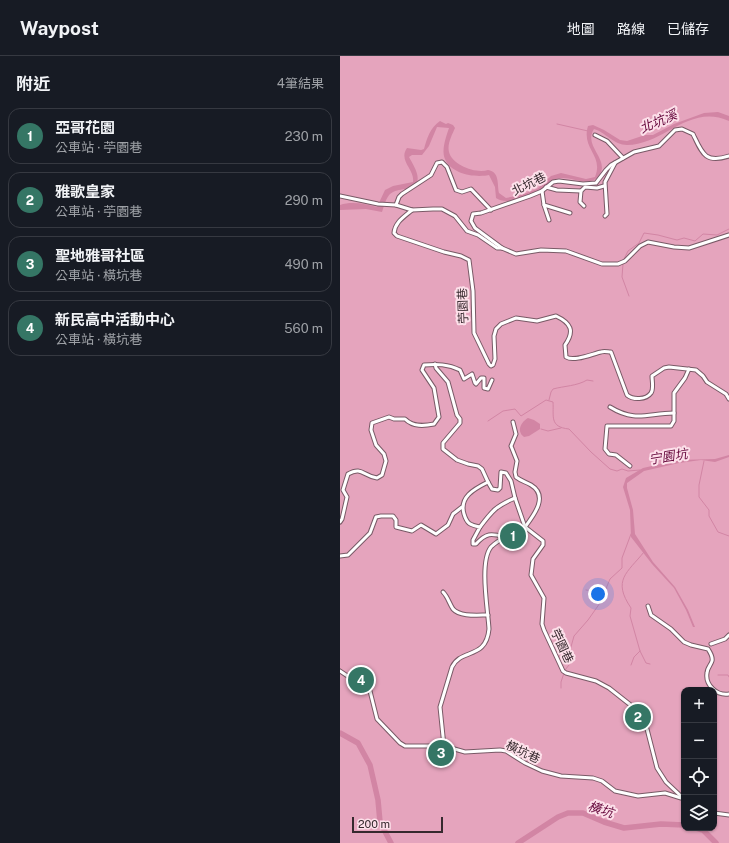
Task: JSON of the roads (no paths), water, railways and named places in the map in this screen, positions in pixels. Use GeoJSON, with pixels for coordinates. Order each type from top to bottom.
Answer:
{"type":"FeatureCollection","features":[{"type":"Feature","properties":{"kind":"street","name":"北坑巷"},"geometry":{"type":"LineString","coordinates":[[729,156],[713,160],[700,150],[693,134],[682,129],[675,130],[659,146],[634,152],[615,163],[606,170],[596,183],[584,184],[559,181],[553,182],[542,191],[481,214],[473,214],[471,218],[472,224],[475,228],[502,248],[516,254],[541,250],[566,251],[602,264],[618,264],[625,261],[640,246],[648,242],[688,248],[729,235]]}},
{"type":"Feature","properties":{"kind":"street"},"geometry":{"type":"LineString","coordinates":[[595,135],[607,141],[623,158]]}},
{"type":"Feature","properties":{"kind":"street"},"geometry":{"type":"LineString","coordinates":[[396,205],[399,197],[431,175],[437,163],[442,162],[447,167],[456,190],[462,192],[471,188],[491,210]]}},
{"type":"Feature","properties":{"kind":"street"},"geometry":{"type":"LineString","coordinates":[[605,216],[607,214],[604,182],[615,163]]}},
{"type":"Feature","properties":{"kind":"street"},"geometry":{"type":"LineString","coordinates":[[584,206],[580,202],[581,191],[585,187],[598,188],[604,186]]}},
{"type":"Feature","properties":{"kind":"street"},"geometry":{"type":"LineString","coordinates":[[546,187],[557,190],[581,191]]}},
{"type":"Feature","properties":{"kind":"street"},"geometry":{"type":"LineString","coordinates":[[542,191],[544,205],[549,220]]}},
{"type":"Feature","properties":{"kind":"street","name":"北坑巷"},"geometry":{"type":"LineString","coordinates":[[340,196],[378,204],[396,205],[412,210],[433,208],[442,210],[454,216],[467,231],[478,235],[497,248],[502,248]]}},
{"type":"Feature","properties":{"kind":"street"},"geometry":{"type":"LineString","coordinates":[[544,205],[570,214]]}},
{"type":"Feature","properties":{"kind":"street","name":"苧園巷"},"geometry":{"type":"LineString","coordinates":[[412,210],[397,223],[394,228],[394,233],[405,239],[461,256],[469,260],[473,291],[474,333],[491,366],[493,365],[495,359],[494,336],[496,329],[501,324],[516,318],[537,321],[556,316],[568,324],[570,328],[570,337],[565,345],[566,357],[575,359],[602,351],[611,352],[627,395],[629,396],[638,398],[648,396],[652,390],[652,376],[664,368],[675,367],[696,370],[707,382],[726,394],[729,399]]}},
{"type":"Feature","properties":{"kind":"street"},"geometry":{"type":"LineString","coordinates":[[435,364],[436,368],[448,382],[457,414],[460,419],[460,424],[443,442],[443,449],[457,460],[478,466],[482,469],[492,489],[498,490],[500,488],[501,472],[506,473],[511,481],[515,498],[525,526]]}},
{"type":"Feature","properties":{"kind":"street"},"geometry":{"type":"LineString","coordinates":[[340,522],[347,497],[343,490],[348,474],[355,470],[362,471],[369,477],[377,478],[382,475],[386,461],[384,454],[376,445],[371,430],[372,423],[389,417],[394,419],[405,419],[416,425],[425,426],[434,424],[439,417],[434,388],[422,370],[424,365],[444,365],[460,370],[464,379],[472,374],[475,384],[478,384],[481,378],[484,378],[484,388],[486,389],[488,389],[492,380]]}},
{"type":"Feature","properties":{"kind":"street"},"geometry":{"type":"LineString","coordinates":[[630,466],[616,456],[610,454],[605,449],[607,426],[670,426],[674,421],[674,393],[685,378],[689,369]]}},
{"type":"Feature","properties":{"kind":"street"},"geometry":{"type":"LineString","coordinates":[[610,407],[618,412],[642,417],[674,413]]}},
{"type":"Feature","properties":{"kind":"street"},"geometry":{"type":"LineString","coordinates":[[444,746],[440,707],[452,668],[454,663],[480,650],[487,642],[490,629],[484,571],[485,559],[492,547],[504,537],[525,526],[537,510],[540,496],[532,486],[516,478],[515,472],[517,461],[511,446],[516,434],[513,422]]}},
{"type":"Feature","properties":{"kind":"street"},"geometry":{"type":"LineString","coordinates":[[340,556],[348,555],[370,533],[376,517],[393,516],[396,520],[396,527],[412,531],[421,525],[436,534],[448,525],[453,514],[462,507],[466,497],[474,490],[488,482]]}},
{"type":"Feature","properties":{"kind":"street"},"geometry":{"type":"LineString","coordinates":[[504,537],[488,534],[476,544],[473,544],[473,540],[480,527],[493,510],[503,503],[515,498]]}},
{"type":"Feature","properties":{"kind":"street"},"geometry":{"type":"LineString","coordinates":[[462,507],[466,520],[470,525],[480,527]]}},
{"type":"Feature","properties":{"kind":"street","name":"苧園巷"},"geometry":{"type":"LineString","coordinates":[[525,526],[543,542],[543,546],[533,559],[531,575],[544,598],[542,624],[544,630],[564,672],[596,681],[609,688],[642,714],[657,768],[666,782],[681,797]]}},
{"type":"Feature","properties":{"kind":"street"},"geometry":{"type":"LineString","coordinates":[[443,592],[448,596],[453,608],[459,613],[488,615]]}},
{"type":"Feature","properties":{"kind":"street"},"geometry":{"type":"LineString","coordinates":[[648,606],[651,615],[671,629],[684,642],[708,649],[711,654],[712,661],[706,674],[707,680],[712,689],[719,693],[729,694]]}},
{"type":"Feature","properties":{"kind":"street"},"geometry":{"type":"LineString","coordinates":[[711,644],[725,639],[729,635]]}},
{"type":"Feature","properties":{"kind":"street","name":"橫坑巷"},"geometry":{"type":"LineString","coordinates":[[340,671],[370,691],[377,718],[400,743],[408,747],[444,746],[465,752],[506,751],[524,763],[542,771],[561,776],[593,778],[602,781],[615,791],[638,796],[664,793],[681,798]]}},
{"type":"Feature","properties":{"kind":"street"},"geometry":{"type":"LineString","coordinates":[[717,814],[729,816]]}},
{"type":"Feature","properties":{"kind":"waterway"},"geometry":{"type":"LineString","coordinates":[[557,124],[588,131]]}},
{"type":"Feature","properties":{"kind":"waterway"},"geometry":{"type":"LineString","coordinates":[[624,259],[628,251],[639,243],[644,233],[677,240],[684,238],[695,241],[703,234],[717,235],[729,229]]}},
{"type":"Feature","properties":{"kind":"waterway"},"geometry":{"type":"LineString","coordinates":[[623,264],[622,277],[629,296]]}},
{"type":"Feature","properties":{"kind":"waterway"},"geometry":{"type":"LineString","coordinates":[[549,400],[553,389],[575,385],[587,380],[593,381]]}},
{"type":"Feature","properties":{"kind":"waterway"},"geometry":{"type":"LineString","coordinates":[[488,421],[503,411],[515,409],[521,416],[546,400],[553,402],[553,416],[555,423],[558,426],[569,429],[610,469],[617,471],[622,469],[628,471],[640,470]]}},
{"type":"Feature","properties":{"kind":"waterway"},"geometry":{"type":"LineString","coordinates":[[541,429],[548,431],[561,428]]}},
{"type":"Feature","properties":{"kind":"waterway"},"geometry":{"type":"LineString","coordinates":[[704,461],[699,485],[699,497],[709,510],[709,516],[718,532],[729,536]]}},
{"type":"Feature","properties":{"kind":"waterway","name":"宁園坑"},"geometry":{"type":"LineString","coordinates":[[565,670],[569,665],[569,654],[574,636],[600,603],[610,579],[622,568],[622,558],[631,534]]}},
{"type":"Feature","properties":{"kind":"waterway"},"geometry":{"type":"LineString","coordinates":[[644,552],[627,572],[622,584],[625,598],[631,608],[630,616],[640,651],[646,663],[650,664]]}},
{"type":"Feature","properties":{"kind":"waterway"},"geometry":{"type":"LineString","coordinates":[[586,590],[607,588]]}},
{"type":"Feature","properties":{"kind":"waterway"},"geometry":{"type":"LineString","coordinates":[[631,665],[634,657],[640,651]]}},
{"type":"Feature","properties":{"kind":"waterway","name":"宁園坑"},"geometry":{"type":"LineString","coordinates":[[561,688],[564,673]]}},
{"type":"Feature","properties":{"kind":"waterway"},"geometry":{"type":"LineString","coordinates":[[718,675],[728,675],[729,677]]}},
{"type":"Feature","properties":{"kind":"waterway","name":"橫坑"},"geometry":{"type":"LineString","coordinates":[[340,733],[358,743],[370,765],[378,800],[380,822],[391,843]]}},
{"type":"Feature","properties":{"kind":"waterway","name":"橫坑"},"geometry":{"type":"LineString","coordinates":[[518,843],[558,817],[568,813],[583,813],[604,822],[624,828],[661,824],[681,825]]}},
{"type":"Feature","properties":{"kind":"waterway","name":"橫坑"},"geometry":{"type":"LineString","coordinates":[[704,831],[716,843]]}},
{"type":"Feature","properties":{"kind":"place","name":"亞哥花園"},"geometry":{"type":"Point","coordinates":[513,536]}},
{"type":"Feature","properties":{"kind":"place","name":"新民高中活動中心"},"geometry":{"type":"Point","coordinates":[361,680]}},
{"type":"Feature","properties":{"kind":"place","name":"雅歌皇家"},"geometry":{"type":"Point","coordinates":[638,717]}},
{"type":"Feature","properties":{"kind":"place","name":"聖地雅哥社區"},"geometry":{"type":"Point","coordinates":[441,753]}},
{"type":"Feature","properties":{"kind":"water label","name":"北坑溪"},"geometry":{"type":"Point","coordinates":[658,121]}}]}
